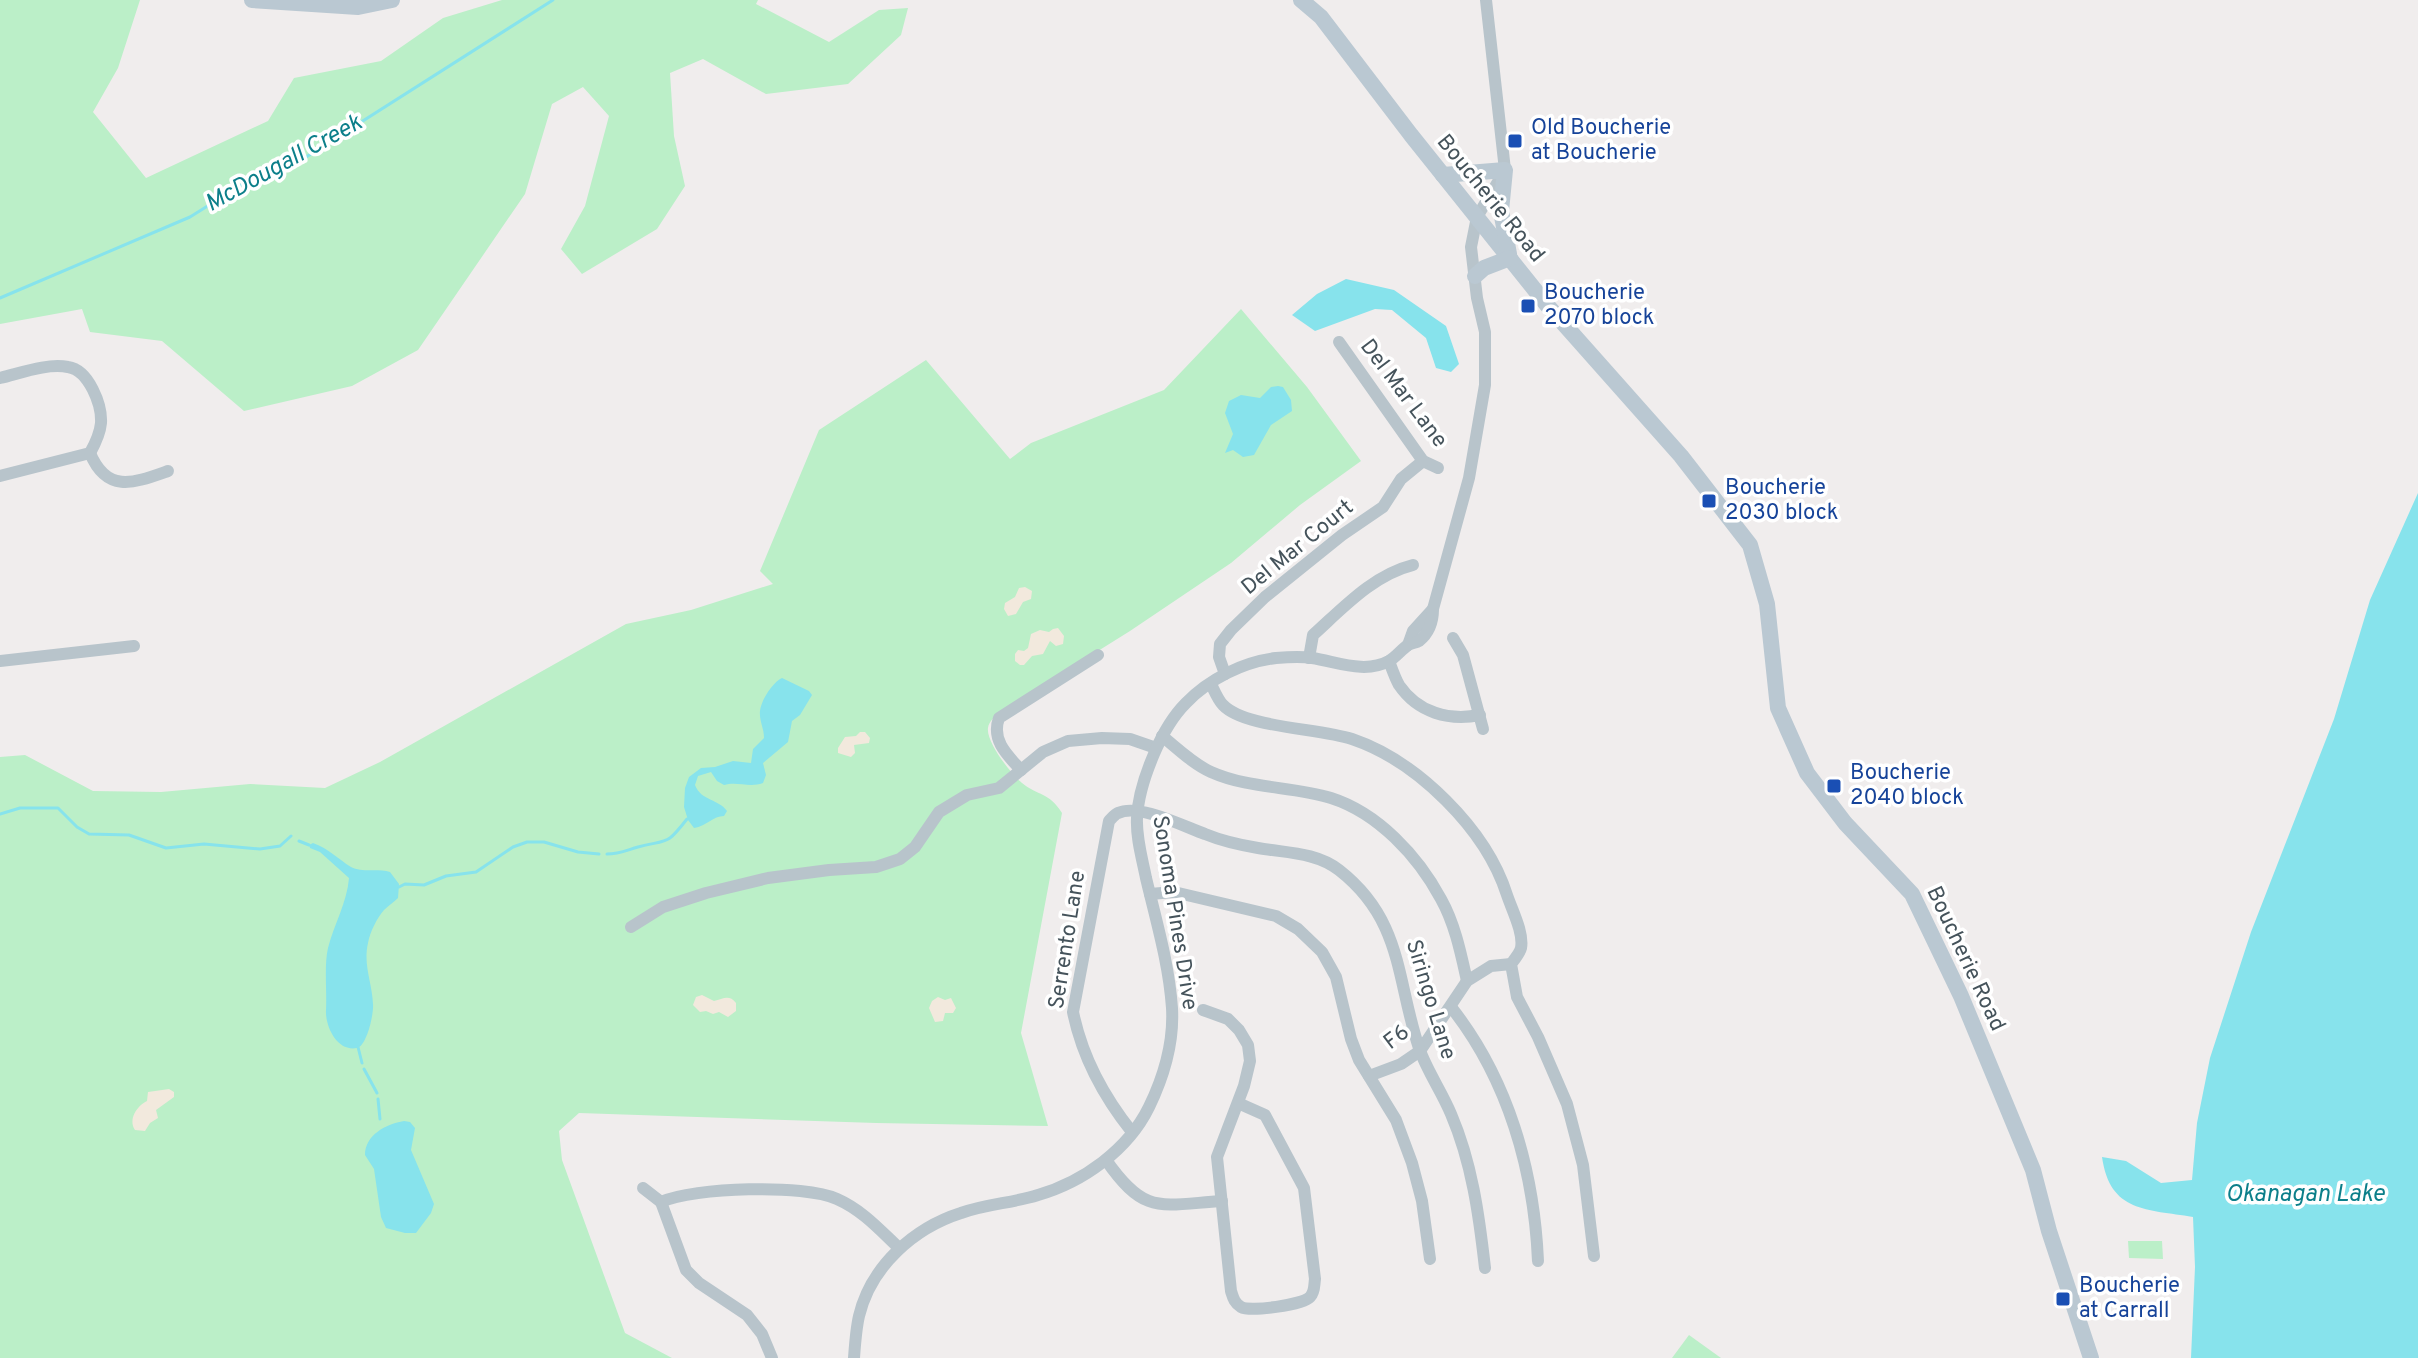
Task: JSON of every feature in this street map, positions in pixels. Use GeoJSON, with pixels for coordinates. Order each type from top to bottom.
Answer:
{"type":"FeatureCollection","features":[{"type":"Feature","properties":{"kind":"main road"},"geometry":{"type":"LineString","coordinates":[[252,0],[358,7],[392,0]]}},
{"type":"Feature","properties":{"kind":"main road","name":"Boucherie Road"},"geometry":{"type":"LineString","coordinates":[[1301,0],[1321,17],[1547,305],[1681,456],[1750,545],[1767,604],[1778,708],[1807,773],[1845,823],[1912,894],[1949,970],[2033,1170],[2049,1231],[2091,1358]]}},
{"type":"Feature","properties":{"kind":"main road"},"geometry":{"type":"LineString","coordinates":[[1443,175],[1505,170],[1501,211],[1510,258],[1484,268],[1475,276]]}},
{"type":"Feature","properties":{"kind":"street"},"geometry":{"type":"LineString","coordinates":[[1480,715],[1445,717],[1413,701],[1398,684],[1389,661],[1408,645],[1419,641],[1433,623],[1433,609],[1469,478],[1485,385],[1485,332],[1471,247],[1477,217],[1505,170],[1486,0]]}},
{"type":"Feature","properties":{"kind":"street","name":"Del Mar Lane"},"geometry":{"type":"LineString","coordinates":[[1339,342],[1423,461],[1438,468]]}},
{"type":"Feature","properties":{"kind":"street"},"geometry":{"type":"LineString","coordinates":[[0,378],[57,365],[73,367],[87,380],[98,405],[101,423],[90,453],[0,476]]}},
{"type":"Feature","properties":{"kind":"street"},"geometry":{"type":"LineString","coordinates":[[90,453],[97,469],[107,478],[119,482],[133,483],[168,471]]}},
{"type":"Feature","properties":{"kind":"street","name":"Del Mar Court"},"geometry":{"type":"LineString","coordinates":[[1225,674],[1219,657],[1220,644],[1231,630],[1276,588],[1342,535],[1383,507],[1401,479],[1423,461]]}},
{"type":"Feature","properties":{"kind":"street"},"geometry":{"type":"LineString","coordinates":[[1309,658],[1313,635],[1376,580],[1413,565]]}},
{"type":"Feature","properties":{"kind":"street"},"geometry":{"type":"LineString","coordinates":[[1453,638],[1463,655],[1483,729]]}},
{"type":"Feature","properties":{"kind":"street"},"geometry":{"type":"LineString","coordinates":[[0,661],[134,646]]}},
{"type":"Feature","properties":{"kind":"street"},"geometry":{"type":"LineString","coordinates":[[1021,770],[998,740],[996,727],[999,718],[1098,655]]}},
{"type":"Feature","properties":{"kind":"street","name":"Sonoma Pines Drive"},"geometry":{"type":"LineString","coordinates":[[854,1358],[859,1316],[866,1298],[878,1276],[908,1239],[963,1212],[1039,1195],[1066,1184],[1106,1160],[1122,1146],[1147,1110],[1165,1070],[1172,1010],[1166,966],[1139,844],[1138,810],[1142,780],[1176,713],[1225,674],[1251,664],[1277,658],[1309,658],[1361,668],[1389,661]]}},
{"type":"Feature","properties":{"kind":"street"},"geometry":{"type":"LineString","coordinates":[[1211,684],[1223,705],[1240,716],[1270,725],[1303,728],[1352,739],[1385,754],[1431,786],[1454,808],[1483,846],[1505,888],[1520,941],[1521,949],[1511,964],[1517,997],[1567,1104],[1583,1165],[1594,1256]]}},
{"type":"Feature","properties":{"kind":"street"},"geometry":{"type":"LineString","coordinates":[[631,927],[663,907],[721,889],[768,878],[876,867],[900,859],[915,847],[939,812],[967,795],[999,788],[1043,752],[1068,741],[1130,739],[1159,742],[1210,772],[1251,785],[1331,798],[1363,813],[1423,870],[1443,902],[1460,949],[1467,981],[1491,966],[1511,964]]}},
{"type":"Feature","properties":{"kind":"street","name":"Siringo Lane"},"geometry":{"type":"LineString","coordinates":[[1138,810],[1215,838],[1321,859],[1339,870],[1368,898],[1384,921],[1398,957],[1420,1051],[1451,1114],[1469,1163],[1478,1206],[1485,1268]]}},
{"type":"Feature","properties":{"kind":"street","name":"Serrento Lane"},"geometry":{"type":"LineString","coordinates":[[1132,1132],[1114,1110],[1087,1059],[1073,1012],[1109,821],[1118,813],[1138,810]]}},
{"type":"Feature","properties":{"kind":"street"},"geometry":{"type":"LineString","coordinates":[[1150,894],[1174,892],[1276,916],[1298,929],[1322,952],[1336,977],[1359,1060],[1396,1120],[1412,1163],[1422,1201],[1430,1259]]}},
{"type":"Feature","properties":{"kind":"street","name":"F6"},"geometry":{"type":"LineString","coordinates":[[1369,1076],[1401,1064],[1420,1051],[1467,981]]}},
{"type":"Feature","properties":{"kind":"street"},"geometry":{"type":"LineString","coordinates":[[1451,1007],[1488,1063],[1511,1114],[1526,1165],[1536,1220],[1538,1261]]}},
{"type":"Feature","properties":{"kind":"street"},"geometry":{"type":"LineString","coordinates":[[1203,1010],[1228,1019],[1239,1030],[1248,1045],[1250,1061],[1217,1157],[1231,1291],[1235,1302],[1249,1309],[1301,1303],[1310,1298],[1315,1279],[1304,1188],[1265,1115],[1238,1103]]}},
{"type":"Feature","properties":{"kind":"street"},"geometry":{"type":"LineString","coordinates":[[1106,1160],[1126,1187],[1145,1201],[1162,1205],[1222,1201]]}},
{"type":"Feature","properties":{"kind":"street"},"geometry":{"type":"LineString","coordinates":[[643,1188],[661,1202],[686,1270],[699,1283],[747,1315],[762,1334],[772,1358]]}},
{"type":"Feature","properties":{"kind":"street"},"geometry":{"type":"LineString","coordinates":[[661,1202],[671,1197],[753,1190],[807,1192],[834,1197],[862,1213],[899,1248]]}},
{"type":"Feature","properties":{"kind":"green space"},"geometry":{"type":"Polygon","coordinates":[[[0,0],[140,0],[118,68],[93,112],[146,178],[268,121],[294,78],[381,61],[443,18],[502,0],[758,0],[756,4],[829,42],[879,10],[908,8],[901,35],[848,84],[766,94],[703,59],[670,73],[674,136],[685,186],[657,229],[582,274],[561,249],[585,206],[609,116],[583,87],[552,104],[525,194],[418,350],[352,386],[244,411],[162,341],[90,332],[82,309],[0,324],[0,0]]]}},
{"type":"Feature","properties":{"kind":"green space"},"geometry":{"type":"Polygon","coordinates":[[[1241,309],[1307,387],[1361,461],[1300,505],[1231,563],[999,713],[989,723],[988,734],[1006,765],[1022,783],[1048,798],[1062,813],[1021,1033],[1048,1126],[579,1113],[559,1131],[562,1160],[625,1333],[672,1358],[0,1358],[0,757],[25,755],[93,791],[161,792],[250,784],[325,788],[380,762],[626,624],[691,610],[773,584],[760,571],[819,430],[926,360],[1010,459],[1031,443],[1164,390],[1241,309]]]}},
{"type":"Feature","properties":{"kind":"green space"},"geometry":{"type":"Polygon","coordinates":[[[2128,1241],[2162,1241],[2163,1259],[2129,1258],[2128,1241]]]}},
{"type":"Feature","properties":{"kind":"green space"},"geometry":{"type":"Polygon","coordinates":[[[1689,1335],[1721,1358],[1672,1358],[1689,1335]]]}},
{"type":"Feature","properties":{"kind":"sand"},"geometry":{"type":"Polygon","coordinates":[[[1019,588],[1032,591],[1031,599],[1023,602],[1016,614],[1008,616],[1005,603],[1015,597],[1019,588]]]}},
{"type":"Feature","properties":{"kind":"sand"},"geometry":{"type":"Polygon","coordinates":[[[1058,628],[1064,636],[1063,644],[1056,646],[1050,641],[1043,654],[1032,656],[1024,665],[1015,661],[1018,650],[1028,648],[1031,634],[1058,628]]]}},
{"type":"Feature","properties":{"kind":"sand"},"geometry":{"type":"Polygon","coordinates":[[[865,732],[870,738],[869,743],[854,745],[855,753],[851,757],[838,753],[845,737],[856,736],[865,732]]]}},
{"type":"Feature","properties":{"kind":"sand"},"geometry":{"type":"Polygon","coordinates":[[[702,995],[714,1001],[731,999],[736,1003],[736,1011],[728,1017],[719,1012],[700,1012],[693,1005],[696,997],[702,995]]]}},
{"type":"Feature","properties":{"kind":"sand"},"geometry":{"type":"Polygon","coordinates":[[[938,997],[945,1000],[951,998],[956,1008],[953,1013],[945,1013],[943,1021],[935,1022],[929,1008],[938,997]]]}},
{"type":"Feature","properties":{"kind":"sand"},"geometry":{"type":"Polygon","coordinates":[[[169,1089],[174,1092],[174,1097],[156,1110],[158,1118],[145,1131],[135,1130],[133,1117],[147,1101],[148,1092],[169,1089]]]}},
{"type":"Feature","properties":{"kind":"water"},"geometry":{"type":"Polygon","coordinates":[[[1346,279],[1394,290],[1446,326],[1459,364],[1451,372],[1436,368],[1426,338],[1392,310],[1375,309],[1315,331],[1292,315],[1317,294],[1346,279]]]}},
{"type":"Feature","properties":{"kind":"water"},"geometry":{"type":"Polygon","coordinates":[[[1271,387],[1283,387],[1291,400],[1292,411],[1271,425],[1254,455],[1243,457],[1233,450],[1225,453],[1233,434],[1225,413],[1229,401],[1241,395],[1260,398],[1271,387]]]}},
{"type":"Feature","properties":{"kind":"water","name":"Okanagan Lake"},"geometry":{"type":"Polygon","coordinates":[[[2418,493],[2418,1358],[2191,1358],[2195,1267],[2193,1217],[2146,1209],[2122,1198],[2106,1175],[2102,1157],[2126,1161],[2161,1183],[2192,1180],[2197,1123],[2210,1058],[2251,932],[2334,719],[2370,600],[2418,493]]]}},
{"type":"Feature","properties":{"kind":"water"},"geometry":{"type":"Polygon","coordinates":[[[782,678],[812,695],[800,715],[792,721],[788,742],[763,763],[766,775],[763,783],[724,785],[711,772],[698,776],[695,785],[698,790],[727,811],[724,816],[694,828],[684,807],[689,777],[701,768],[733,761],[751,763],[753,749],[764,738],[761,707],[771,687],[782,678]]]}},
{"type":"Feature","properties":{"kind":"water"},"geometry":{"type":"Polygon","coordinates":[[[313,843],[355,869],[390,872],[399,884],[398,898],[381,913],[369,939],[367,959],[373,1008],[367,1036],[357,1048],[338,1042],[326,1016],[327,955],[349,878],[320,852],[310,848],[309,845],[313,843]]]}},
{"type":"Feature","properties":{"kind":"water"},"geometry":{"type":"Polygon","coordinates":[[[404,1121],[415,1128],[411,1150],[434,1204],[416,1233],[386,1228],[381,1217],[374,1169],[365,1155],[373,1136],[390,1125],[404,1121]]]}},
{"type":"Feature","properties":{"kind":"waterway","name":"McDougall Creek"},"geometry":{"type":"LineString","coordinates":[[0,298],[190,217],[254,177],[303,159],[553,0]]}},
{"type":"Feature","properties":{"kind":"waterway"},"geometry":{"type":"LineString","coordinates":[[0,814],[20,808],[58,808],[89,834],[129,835],[166,848],[204,844],[260,849],[280,846],[291,836]]}},
{"type":"Feature","properties":{"kind":"waterway"},"geometry":{"type":"LineString","coordinates":[[607,854],[666,840],[687,819]]}},
{"type":"Feature","properties":{"kind":"waterway"},"geometry":{"type":"LineString","coordinates":[[299,841],[309,845]]}},
{"type":"Feature","properties":{"kind":"waterway"},"geometry":{"type":"LineString","coordinates":[[399,887],[405,884],[424,885],[446,876],[476,872],[513,847],[527,842],[544,842],[578,852],[599,854]]}},
{"type":"Feature","properties":{"kind":"waterway"},"geometry":{"type":"LineString","coordinates":[[358,1047],[362,1063]]}},
{"type":"Feature","properties":{"kind":"waterway"},"geometry":{"type":"LineString","coordinates":[[364,1069],[377,1093]]}},
{"type":"Feature","properties":{"kind":"waterway"},"geometry":{"type":"LineString","coordinates":[[378,1099],[380,1119]]}},
{"type":"Feature","properties":{"kind":"place","name":"Old Boucherie at Boucherie"},"geometry":{"type":"Point","coordinates":[1515,141]}},
{"type":"Feature","properties":{"kind":"place","name":"Boucherie 2070 block"},"geometry":{"type":"Point","coordinates":[1528,306]}},
{"type":"Feature","properties":{"kind":"place","name":"Boucherie 2030 block"},"geometry":{"type":"Point","coordinates":[1709,501]}},
{"type":"Feature","properties":{"kind":"place","name":"Boucherie 2040 block"},"geometry":{"type":"Point","coordinates":[1834,786]}},
{"type":"Feature","properties":{"kind":"place","name":"Boucherie at Carrall"},"geometry":{"type":"Point","coordinates":[2063,1299]}}]}
